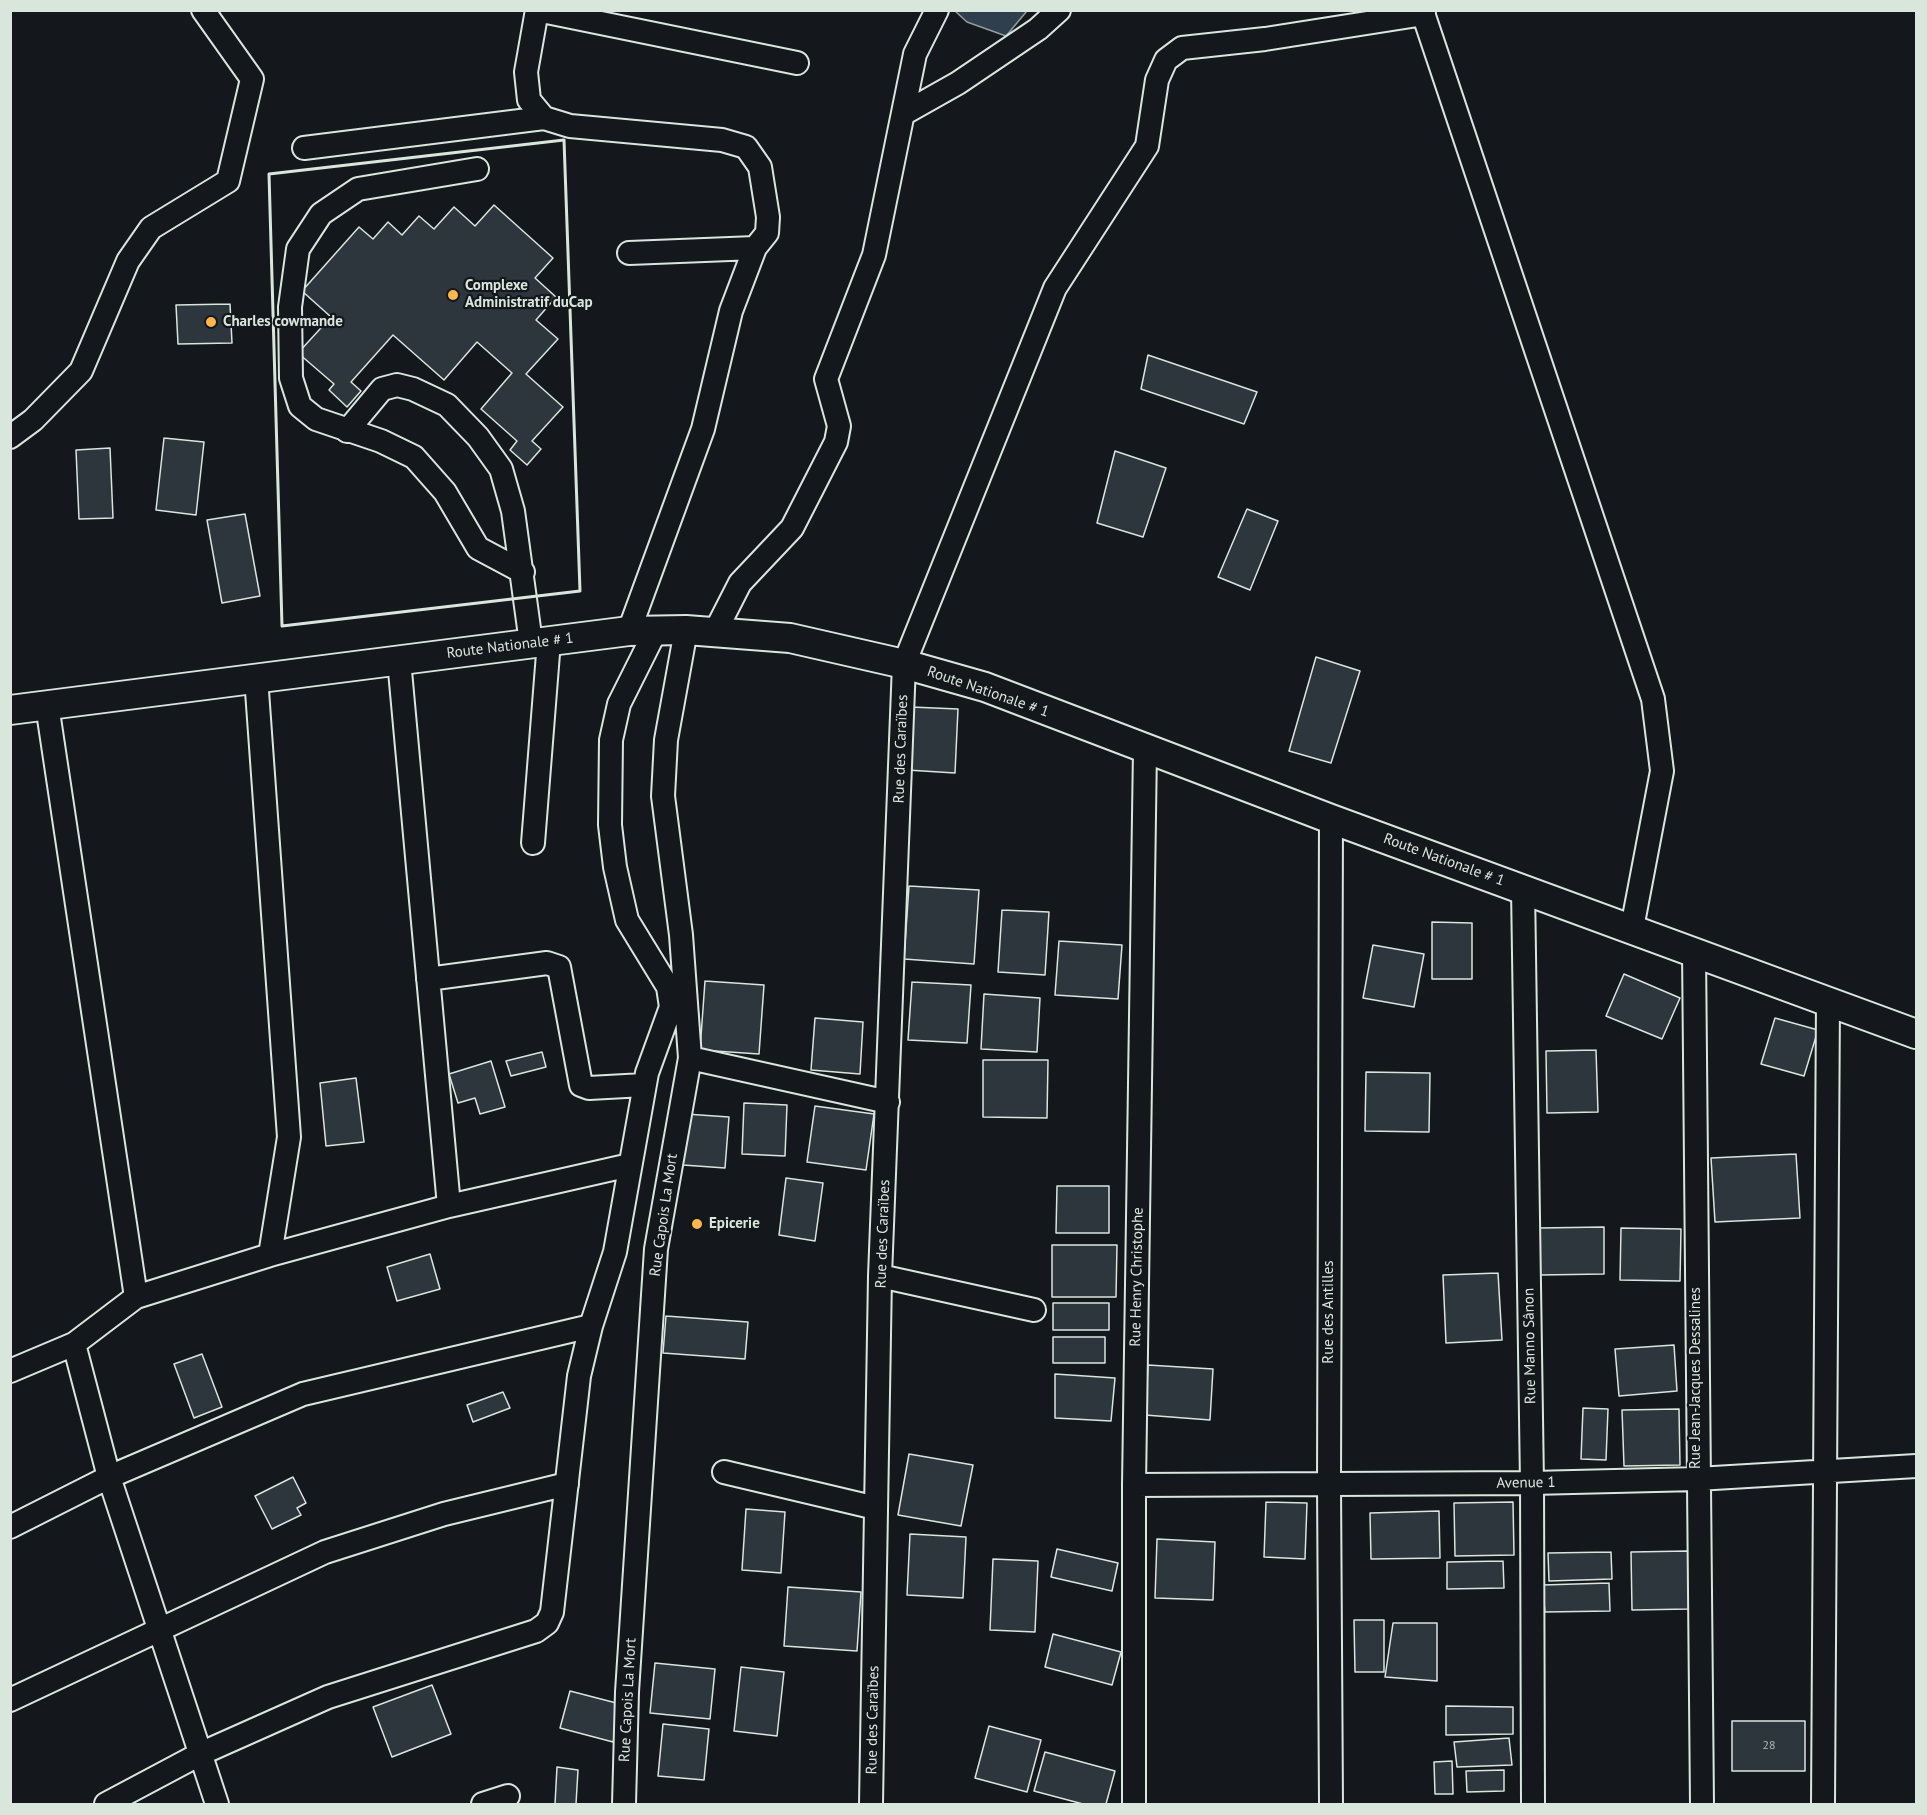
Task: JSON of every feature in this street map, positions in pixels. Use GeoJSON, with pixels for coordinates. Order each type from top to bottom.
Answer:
{"type":"FeatureCollection","features":[{"type":"Feature","properties":{"kind":"main road","name":"Route Nationale # 1"},"geometry":{"type":"LineString","coordinates":[[10,710],[256,677],[643,630],[686,630],[790,638],[904,664],[985,687],[1145,750],[1917,1034]]}},
{"type":"Feature","properties":{"kind":"street"},"geometry":{"type":"LineString","coordinates":[[10,437],[33,420],[81,371],[128,261],[152,228],[228,181],[252,79],[203,10]]}},
{"type":"Feature","properties":{"kind":"street"},"geometry":{"type":"LineString","coordinates":[[544,118],[529,100],[526,72],[537,10],[797,63]]}},
{"type":"Feature","properties":{"kind":"street"},"geometry":{"type":"LineString","coordinates":[[716,632],[740,583],[792,528],[836,442],[839,426],[826,379],[874,255],[915,54],[937,10]]}},
{"type":"Feature","properties":{"kind":"street"},"geometry":{"type":"LineString","coordinates":[[903,114],[967,77],[1038,29],[1059,10]]}},
{"type":"Feature","properties":{"kind":"street"},"geometry":{"type":"LineString","coordinates":[[1423,12],[1653,699],[1662,771],[1632,928]]}},
{"type":"Feature","properties":{"kind":"street","name":"Rue des Caraïbes"},"geometry":{"type":"LineString","coordinates":[[872,1804],[880,1276],[904,664],[1055,288],[1147,146],[1157,80],[1166,60],[1182,48],[1265,39],[1423,12]]}},
{"type":"Feature","properties":{"kind":"street"},"geometry":{"type":"LineString","coordinates":[[106,1804],[200,1754],[328,1697],[536,1631],[547,1623],[552,1612],[579,1376],[591,1326],[615,1252],[644,1085],[671,1007],[668,987],[627,920],[615,867],[610,825],[611,740],[619,704],[703,429],[731,311],[755,248],[767,233],[768,217],[760,167],[746,147],[722,140],[570,126],[544,118],[304,148]]}},
{"type":"Feature","properties":{"kind":"street"},"geometry":{"type":"LineString","coordinates":[[477,169],[358,189],[321,214],[298,249],[290,307],[291,378],[300,406],[316,419],[381,441],[414,457],[445,492],[478,548],[523,572]]}},
{"type":"Feature","properties":{"kind":"street"},"geometry":{"type":"LineString","coordinates":[[628,253],[755,248]]}},
{"type":"Feature","properties":{"kind":"street"},"geometry":{"type":"LineString","coordinates":[[347,431],[382,389],[397,385],[413,389],[447,405],[478,437],[501,469],[513,511],[523,572],[540,642],[533,843]]}},
{"type":"Feature","properties":{"kind":"street","name":"Rue Capois La Mort"},"geometry":{"type":"LineString","coordinates":[[624,1804],[627,1692],[656,1249],[690,1058],[681,935],[663,796],[666,740],[686,630]]}},
{"type":"Feature","properties":{"kind":"street"},"geometry":{"type":"LineString","coordinates":[[399,660],[449,1206]]}},
{"type":"Feature","properties":{"kind":"street"},"geometry":{"type":"LineString","coordinates":[[256,677],[289,1137],[270,1255]]}},
{"type":"Feature","properties":{"kind":"street"},"geometry":{"type":"LineString","coordinates":[[47,705],[136,1297]]}},
{"type":"Feature","properties":{"kind":"street","name":"Rue Henry Christophe"},"geometry":{"type":"LineString","coordinates":[[1134,1804],[1134,1485],[1145,750]]}},
{"type":"Feature","properties":{"kind":"street","name":"Rue des Antilles"},"geometry":{"type":"LineString","coordinates":[[1331,819],[1329,1484],[1331,1804]]}},
{"type":"Feature","properties":{"kind":"street","name":"Rue Manno Sânon"},"geometry":{"type":"LineString","coordinates":[[1523,888],[1532,1483],[1533,1804]]}},
{"type":"Feature","properties":{"kind":"street","name":"Rue Jean-Jacques Dessalines"},"geometry":{"type":"LineString","coordinates":[[1694,951],[1697,1479],[1702,1804]]}},
{"type":"Feature","properties":{"kind":"street"},"geometry":{"type":"LineString","coordinates":[[428,979],[547,963],[559,967],[581,1086],[589,1088],[644,1085]]}},
{"type":"Feature","properties":{"kind":"street"},"geometry":{"type":"LineString","coordinates":[[1823,1804],[1828,1000]]}},
{"type":"Feature","properties":{"kind":"street"},"geometry":{"type":"LineString","coordinates":[[690,1058],[888,1101]]}},
{"type":"Feature","properties":{"kind":"street"},"geometry":{"type":"LineString","coordinates":[[10,1371],[74,1344],[136,1297],[270,1255],[449,1206],[630,1165]]}},
{"type":"Feature","properties":{"kind":"street"},"geometry":{"type":"LineString","coordinates":[[880,1276],[1034,1310]]}},
{"type":"Feature","properties":{"kind":"street"},"geometry":{"type":"LineString","coordinates":[[10,1527],[109,1478],[303,1394],[591,1326]]}},
{"type":"Feature","properties":{"kind":"street"},"geometry":{"type":"LineString","coordinates":[[74,1344],[109,1478],[216,1804]]}},
{"type":"Feature","properties":{"kind":"street","name":"Avenue 1"},"geometry":{"type":"LineString","coordinates":[[1134,1485],[1532,1483],[1697,1479],[1917,1466]]}},
{"type":"Feature","properties":{"kind":"street"},"geometry":{"type":"LineString","coordinates":[[724,1472],[876,1508]]}},
{"type":"Feature","properties":{"kind":"street"},"geometry":{"type":"LineString","coordinates":[[10,1700],[325,1552],[444,1514],[567,1484]]}},
{"type":"Feature","properties":{"kind":"street"},"geometry":{"type":"LineString","coordinates":[[483,1804],[508,1796]]}},
{"type":"Feature","properties":{"kind":"water"},"geometry":{"type":"Polygon","coordinates":[[[955,11],[1027,11],[1006,36],[967,22],[955,11]]]}},
{"type":"Feature","properties":{"kind":"building"},"geometry":{"type":"Polygon","coordinates":[[[494,205],[553,258],[535,278],[556,297],[536,320],[558,339],[526,374],[563,407],[532,441],[541,449],[527,465],[510,450],[517,441],[481,409],[512,373],[477,342],[444,380],[393,335],[351,382],[361,391],[347,407],[329,390],[334,384],[298,353],[331,317],[302,291],[359,227],[373,239],[388,222],[402,235],[419,216],[434,229],[454,207],[475,226],[494,205]]]}},
{"type":"Feature","properties":{"kind":"building"},"geometry":{"type":"Polygon","coordinates":[[[230,304],[232,343],[178,344],[176,305],[230,304]]]}},
{"type":"Feature","properties":{"kind":"building"},"geometry":{"type":"Polygon","coordinates":[[[1148,355],[1257,392],[1244,424],[1141,389],[1148,355]]]}},
{"type":"Feature","properties":{"kind":"building"},"geometry":{"type":"Polygon","coordinates":[[[164,438],[204,442],[196,515],[156,510],[164,438]]]}},
{"type":"Feature","properties":{"kind":"building"},"geometry":{"type":"Polygon","coordinates":[[[110,448],[113,518],[79,519],[76,450],[110,448]]]}},
{"type":"Feature","properties":{"kind":"building"},"geometry":{"type":"Polygon","coordinates":[[[1115,451],[1166,468],[1143,537],[1097,523],[1115,451]]]}},
{"type":"Feature","properties":{"kind":"building"},"geometry":{"type":"Polygon","coordinates":[[[1247,509],[1278,521],[1250,590],[1218,577],[1247,509]]]}},
{"type":"Feature","properties":{"kind":"building"},"geometry":{"type":"Polygon","coordinates":[[[245,514],[260,596],[222,603],[207,520],[245,514]]]}},
{"type":"Feature","properties":{"kind":"building"},"geometry":{"type":"Polygon","coordinates":[[[1316,657],[1360,671],[1331,763],[1289,751],[1316,657]]]}},
{"type":"Feature","properties":{"kind":"building"},"geometry":{"type":"Polygon","coordinates":[[[911,707],[958,709],[955,773],[907,770],[911,707]]]}},
{"type":"Feature","properties":{"kind":"building"},"geometry":{"type":"Polygon","coordinates":[[[909,886],[979,890],[974,964],[904,959],[909,886]]]}},
{"type":"Feature","properties":{"kind":"building"},"geometry":{"type":"Polygon","coordinates":[[[1002,910],[1049,912],[1045,975],[998,972],[1002,910]]]}},
{"type":"Feature","properties":{"kind":"building"},"geometry":{"type":"Polygon","coordinates":[[[1432,922],[1472,923],[1472,979],[1432,979],[1432,922]]]}},
{"type":"Feature","properties":{"kind":"building"},"geometry":{"type":"Polygon","coordinates":[[[1059,941],[1122,945],[1118,999],[1055,995],[1059,941]]]}},
{"type":"Feature","properties":{"kind":"building"},"geometry":{"type":"Polygon","coordinates":[[[1373,945],[1424,954],[1414,1007],[1363,998],[1373,945]]]}},
{"type":"Feature","properties":{"kind":"building"},"geometry":{"type":"Polygon","coordinates":[[[1624,974],[1680,998],[1662,1039],[1606,1016],[1624,974]]]}},
{"type":"Feature","properties":{"kind":"building"},"geometry":{"type":"Polygon","coordinates":[[[705,981],[764,985],[759,1054],[700,1050],[705,981]]]}},
{"type":"Feature","properties":{"kind":"building"},"geometry":{"type":"Polygon","coordinates":[[[912,982],[971,985],[967,1043],[908,1040],[912,982]]]}},
{"type":"Feature","properties":{"kind":"building"},"geometry":{"type":"Polygon","coordinates":[[[984,994],[1040,998],[1037,1052],[981,1049],[984,994]]]}},
{"type":"Feature","properties":{"kind":"building"},"geometry":{"type":"Polygon","coordinates":[[[815,1018],[863,1022],[860,1074],[811,1070],[815,1018]]]}},
{"type":"Feature","properties":{"kind":"building"},"geometry":{"type":"Polygon","coordinates":[[[1775,1018],[1818,1030],[1804,1076],[1761,1064],[1775,1018]]]}},
{"type":"Feature","properties":{"kind":"building"},"geometry":{"type":"Polygon","coordinates":[[[1596,1050],[1598,1112],[1547,1113],[1546,1051],[1596,1050]]]}},
{"type":"Feature","properties":{"kind":"building"},"geometry":{"type":"Polygon","coordinates":[[[542,1052],[546,1067],[511,1076],[506,1061],[542,1052]]]}},
{"type":"Feature","properties":{"kind":"building"},"geometry":{"type":"Polygon","coordinates":[[[983,1060],[1048,1060],[1047,1118],[983,1117],[983,1060]]]}},
{"type":"Feature","properties":{"kind":"building"},"geometry":{"type":"Polygon","coordinates":[[[491,1061],[505,1107],[480,1114],[475,1098],[458,1103],[449,1074],[491,1061]]]}},
{"type":"Feature","properties":{"kind":"building"},"geometry":{"type":"Polygon","coordinates":[[[1366,1072],[1430,1073],[1429,1132],[1365,1131],[1366,1072]]]}},
{"type":"Feature","properties":{"kind":"building"},"geometry":{"type":"Polygon","coordinates":[[[356,1078],[364,1142],[326,1146],[320,1083],[356,1078]]]}},
{"type":"Feature","properties":{"kind":"building"},"geometry":{"type":"Polygon","coordinates":[[[744,1103],[787,1105],[785,1156],[742,1154],[744,1103]]]}},
{"type":"Feature","properties":{"kind":"building"},"geometry":{"type":"Polygon","coordinates":[[[815,1106],[874,1114],[866,1170],[807,1162],[815,1106]]]}},
{"type":"Feature","properties":{"kind":"building"},"geometry":{"type":"Polygon","coordinates":[[[686,1114],[729,1117],[725,1168],[683,1165],[686,1114]]]}},
{"type":"Feature","properties":{"kind":"building"},"geometry":{"type":"Polygon","coordinates":[[[1796,1154],[1800,1218],[1715,1222],[1711,1158],[1796,1154]]]}},
{"type":"Feature","properties":{"kind":"building"},"geometry":{"type":"Polygon","coordinates":[[[786,1178],[823,1183],[815,1241],[779,1235],[786,1178]]]}},
{"type":"Feature","properties":{"kind":"building"},"geometry":{"type":"Polygon","coordinates":[[[1057,1186],[1109,1186],[1109,1233],[1056,1233],[1057,1186]]]}},
{"type":"Feature","properties":{"kind":"building"},"geometry":{"type":"Polygon","coordinates":[[[1604,1227],[1604,1274],[1540,1275],[1539,1228],[1604,1227]]]}},
{"type":"Feature","properties":{"kind":"building"},"geometry":{"type":"Polygon","coordinates":[[[1621,1228],[1681,1229],[1680,1281],[1620,1280],[1621,1228]]]}},
{"type":"Feature","properties":{"kind":"building"},"geometry":{"type":"Polygon","coordinates":[[[1052,1245],[1117,1245],[1116,1297],[1052,1297],[1052,1245]]]}},
{"type":"Feature","properties":{"kind":"building"},"geometry":{"type":"Polygon","coordinates":[[[430,1254],[440,1289],[397,1301],[387,1267],[430,1254]]]}},
{"type":"Feature","properties":{"kind":"building"},"geometry":{"type":"Polygon","coordinates":[[[1498,1273],[1502,1340],[1446,1343],[1443,1275],[1498,1273]]]}},
{"type":"Feature","properties":{"kind":"building"},"geometry":{"type":"Polygon","coordinates":[[[1053,1303],[1109,1303],[1109,1330],[1053,1330],[1053,1303]]]}},
{"type":"Feature","properties":{"kind":"building"},"geometry":{"type":"Polygon","coordinates":[[[666,1316],[748,1322],[745,1359],[663,1353],[666,1316]]]}},
{"type":"Feature","properties":{"kind":"building"},"geometry":{"type":"Polygon","coordinates":[[[1053,1337],[1105,1337],[1105,1363],[1053,1363],[1053,1337]]]}},
{"type":"Feature","properties":{"kind":"building"},"geometry":{"type":"Polygon","coordinates":[[[1674,1345],[1677,1391],[1619,1396],[1615,1349],[1674,1345]]]}},
{"type":"Feature","properties":{"kind":"building"},"geometry":{"type":"Polygon","coordinates":[[[202,1354],[222,1407],[194,1418],[174,1364],[202,1354]]]}},
{"type":"Feature","properties":{"kind":"building"},"geometry":{"type":"Polygon","coordinates":[[[1148,1365],[1213,1369],[1210,1420],[1145,1415],[1148,1365]]]}},
{"type":"Feature","properties":{"kind":"building"},"geometry":{"type":"Polygon","coordinates":[[[1055,1374],[1115,1378],[1111,1421],[1055,1418],[1055,1374]]]}},
{"type":"Feature","properties":{"kind":"building"},"geometry":{"type":"Polygon","coordinates":[[[503,1392],[510,1408],[473,1422],[467,1405],[503,1392]]]}},
{"type":"Feature","properties":{"kind":"building"},"geometry":{"type":"Polygon","coordinates":[[[1583,1408],[1608,1409],[1606,1460],[1581,1459],[1583,1408]]]}},
{"type":"Feature","properties":{"kind":"building"},"geometry":{"type":"Polygon","coordinates":[[[1679,1409],[1680,1465],[1624,1466],[1622,1410],[1679,1409]]]}},
{"type":"Feature","properties":{"kind":"building"},"geometry":{"type":"Polygon","coordinates":[[[909,1454],[973,1465],[961,1526],[898,1515],[909,1454]]]}},
{"type":"Feature","properties":{"kind":"building"},"geometry":{"type":"Polygon","coordinates":[[[293,1477],[306,1503],[297,1508],[301,1515],[272,1529],[255,1496],[293,1477]]]}},
{"type":"Feature","properties":{"kind":"building"},"geometry":{"type":"Polygon","coordinates":[[[1266,1502],[1307,1503],[1305,1559],[1264,1557],[1266,1502]]]}},
{"type":"Feature","properties":{"kind":"building"},"geometry":{"type":"Polygon","coordinates":[[[1513,1502],[1514,1555],[1455,1556],[1454,1503],[1513,1502]]]}},
{"type":"Feature","properties":{"kind":"building"},"geometry":{"type":"Polygon","coordinates":[[[746,1509],[785,1512],[781,1573],[742,1570],[746,1509]]]}},
{"type":"Feature","properties":{"kind":"building"},"geometry":{"type":"Polygon","coordinates":[[[1439,1511],[1440,1558],[1371,1559],[1370,1513],[1439,1511]]]}},
{"type":"Feature","properties":{"kind":"building"},"geometry":{"type":"Polygon","coordinates":[[[910,1534],[966,1537],[963,1598],[907,1595],[910,1534]]]}},
{"type":"Feature","properties":{"kind":"building"},"geometry":{"type":"Polygon","coordinates":[[[1157,1539],[1215,1542],[1213,1600],[1155,1598],[1157,1539]]]}},
{"type":"Feature","properties":{"kind":"building"},"geometry":{"type":"Polygon","coordinates":[[[1057,1549],[1118,1563],[1112,1591],[1051,1577],[1057,1549]]]}},
{"type":"Feature","properties":{"kind":"building"},"geometry":{"type":"Polygon","coordinates":[[[1688,1551],[1689,1609],[1632,1610],[1631,1552],[1688,1551]]]}},
{"type":"Feature","properties":{"kind":"building"},"geometry":{"type":"Polygon","coordinates":[[[1611,1552],[1612,1579],[1549,1581],[1548,1553],[1611,1552]]]}},
{"type":"Feature","properties":{"kind":"building"},"geometry":{"type":"Polygon","coordinates":[[[993,1559],[1038,1561],[1035,1632],[990,1630],[993,1559]]]}},
{"type":"Feature","properties":{"kind":"building"},"geometry":{"type":"Polygon","coordinates":[[[1503,1561],[1504,1588],[1447,1589],[1447,1562],[1503,1561]]]}},
{"type":"Feature","properties":{"kind":"building"},"geometry":{"type":"Polygon","coordinates":[[[1609,1583],[1610,1611],[1545,1612],[1542,1585],[1609,1583]]]}},
{"type":"Feature","properties":{"kind":"building"},"geometry":{"type":"Polygon","coordinates":[[[788,1587],[861,1592],[857,1651],[784,1646],[788,1587]]]}},
{"type":"Feature","properties":{"kind":"building"},"geometry":{"type":"Polygon","coordinates":[[[1354,1620],[1384,1620],[1384,1672],[1355,1672],[1354,1620]]]}},
{"type":"Feature","properties":{"kind":"building"},"geometry":{"type":"Polygon","coordinates":[[[1393,1623],[1437,1623],[1437,1681],[1385,1677],[1393,1623]]]}},
{"type":"Feature","properties":{"kind":"building"},"geometry":{"type":"Polygon","coordinates":[[[1053,1634],[1121,1652],[1112,1685],[1045,1667],[1053,1634]]]}},
{"type":"Feature","properties":{"kind":"building"},"geometry":{"type":"Polygon","coordinates":[[[655,1663],[715,1669],[710,1719],[650,1713],[655,1663]]]}},
{"type":"Feature","properties":{"kind":"building"},"geometry":{"type":"Polygon","coordinates":[[[741,1667],[784,1672],[777,1736],[734,1731],[741,1667]]]}},
{"type":"Feature","properties":{"kind":"building"},"geometry":{"type":"Polygon","coordinates":[[[432,1685],[451,1734],[392,1757],[373,1707],[432,1685]]]}},
{"type":"Feature","properties":{"kind":"building"},"geometry":{"type":"Polygon","coordinates":[[[570,1691],[624,1705],[613,1742],[560,1728],[570,1691]]]}},
{"type":"Feature","properties":{"kind":"building"},"geometry":{"type":"Polygon","coordinates":[[[1446,1706],[1513,1707],[1513,1734],[1446,1735],[1446,1706]]]}},
{"type":"Feature","properties":{"kind":"building"},"geometry":{"type":"Polygon","coordinates":[[[1732,1721],[1805,1721],[1805,1771],[1732,1771],[1732,1721]]]}},
{"type":"Feature","properties":{"kind":"building"},"geometry":{"type":"Polygon","coordinates":[[[663,1724],[709,1729],[704,1780],[658,1776],[663,1724]]]}},
{"type":"Feature","properties":{"kind":"building"},"geometry":{"type":"Polygon","coordinates":[[[989,1726],[1041,1740],[1027,1792],[975,1778],[989,1726]]]}},
{"type":"Feature","properties":{"kind":"building"},"geometry":{"type":"Polygon","coordinates":[[[1509,1738],[1512,1765],[1457,1767],[1454,1742],[1509,1738]]]}},
{"type":"Feature","properties":{"kind":"building"},"geometry":{"type":"Polygon","coordinates":[[[1045,1752],[1115,1771],[1106,1804],[1083,1804],[1034,1791],[1045,1752]]]}},
{"type":"Feature","properties":{"kind":"building"},"geometry":{"type":"Polygon","coordinates":[[[1452,1761],[1453,1794],[1435,1794],[1434,1762],[1452,1761]]]}},
{"type":"Feature","properties":{"kind":"building"},"geometry":{"type":"Polygon","coordinates":[[[557,1767],[578,1770],[576,1804],[555,1804],[557,1767]]]}},
{"type":"Feature","properties":{"kind":"building"},"geometry":{"type":"Polygon","coordinates":[[[1504,1770],[1504,1791],[1467,1792],[1466,1771],[1504,1770]]]}},
{"type":"Feature","properties":{"kind":"wall"},"geometry":{"type":"LineString","coordinates":[[564,140],[580,591],[282,626],[269,174],[564,140]]}},
{"type":"Feature","properties":{"kind":"place","name":"Complexe Administratif duCap"},"geometry":{"type":"Point","coordinates":[453,295]}},
{"type":"Feature","properties":{"kind":"place","name":"Charles cowmande"},"geometry":{"type":"Point","coordinates":[211,322]}},
{"type":"Feature","properties":{"kind":"place","name":"Epicerie"},"geometry":{"type":"Point","coordinates":[697,1224]}}]}
